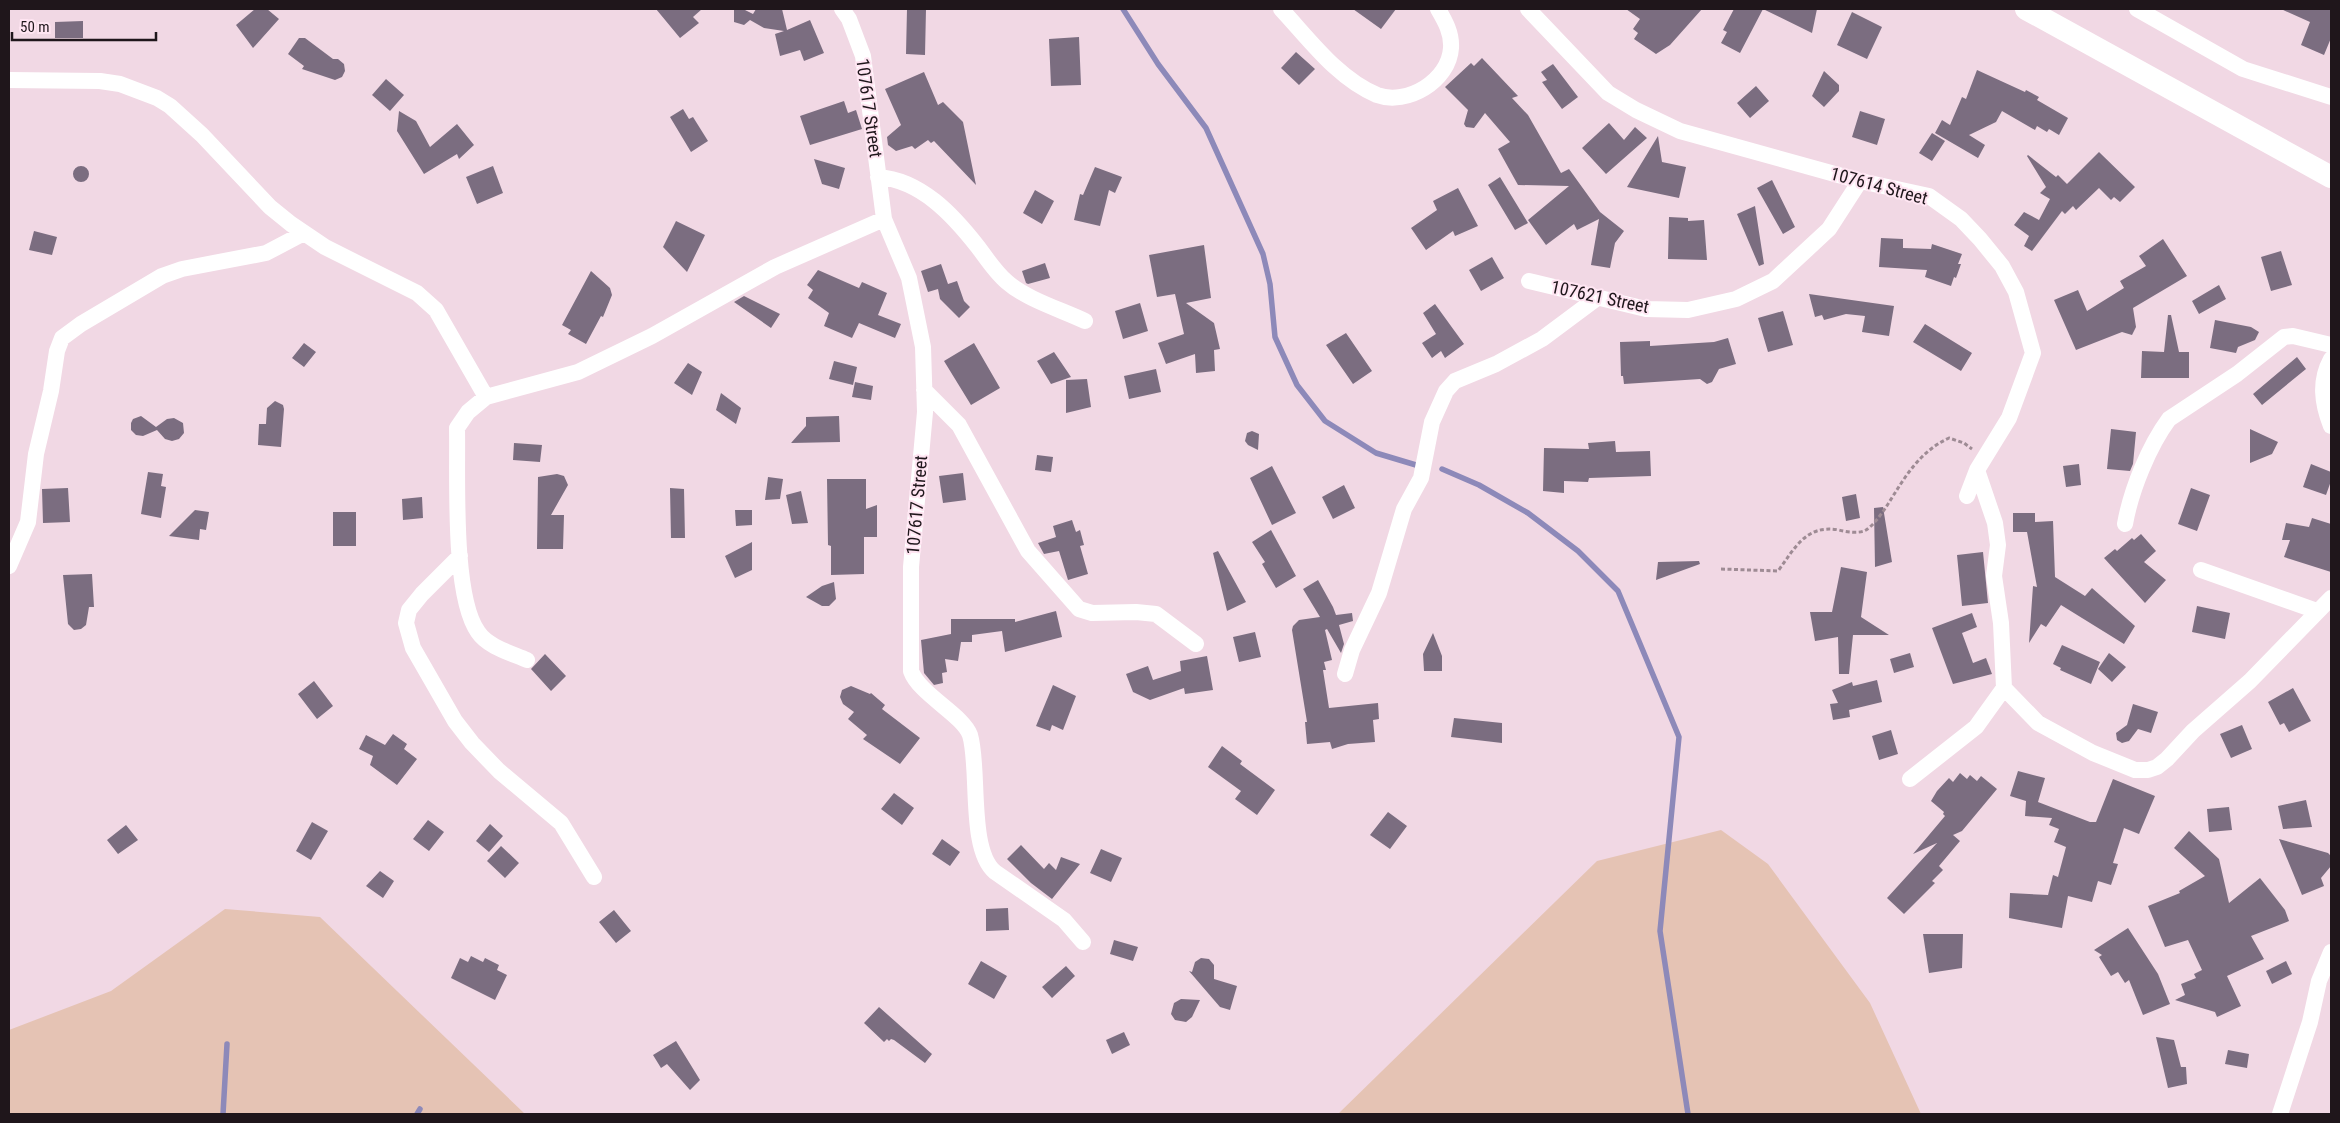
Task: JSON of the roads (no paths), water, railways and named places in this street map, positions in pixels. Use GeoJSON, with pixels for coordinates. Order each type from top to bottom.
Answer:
{"type":"FeatureCollection","features":[{"type":"Feature","properties":{"kind":"main road"},"geometry":{"type":"LineString","coordinates":[[2026,9],[2331,177]]}},
{"type":"Feature","properties":{"kind":"street","name":"107617 Street"},"geometry":{"type":"LineString","coordinates":[[842,9],[849,19],[863,56],[884,219],[909,278],[923,347],[925,412],[911,566],[912,671],[918,683],[969,734],[979,830],[988,864],[995,872],[1064,920],[1083,942]]}},
{"type":"Feature","properties":{"kind":"street"},"geometry":{"type":"LineString","coordinates":[[1281,9],[1342,73],[1376,94],[1399,98],[1419,92],[1430,84],[1446,65],[1452,49],[1451,36],[1438,9]]}},
{"type":"Feature","properties":{"kind":"street","name":"107614 Street"},"geometry":{"type":"LineString","coordinates":[[1528,9],[1608,93],[1636,110],[1680,131],[1860,181],[1929,196],[1960,219],[1980,239],[2002,266],[2016,292],[2033,353],[2009,418],[1981,464],[1966,496]]}},
{"type":"Feature","properties":{"kind":"street"},"geometry":{"type":"LineString","coordinates":[[2137,9],[2243,69],[2331,97]]}},
{"type":"Feature","properties":{"kind":"street"},"geometry":{"type":"LineString","coordinates":[[9,80],[100,81],[120,84],[157,98],[170,106],[202,135],[270,207],[304,233],[325,247],[425,299],[436,310],[486,397]]}},
{"type":"Feature","properties":{"kind":"street"},"geometry":{"type":"LineString","coordinates":[[878,177],[902,181],[916,187],[928,196],[970,237],[1007,283],[1037,300],[1086,321]]}},
{"type":"Feature","properties":{"kind":"street","name":"107621 Street"},"geometry":{"type":"LineString","coordinates":[[1529,281],[1646,309],[1688,310],[1736,299],[1773,281],[1829,229],[1860,181]]}},
{"type":"Feature","properties":{"kind":"street"},"geometry":{"type":"LineString","coordinates":[[527,660],[496,647],[479,634],[473,624],[465,601],[460,556],[457,428],[468,412],[486,397],[578,372],[652,336],[775,267],[884,219]]}},
{"type":"Feature","properties":{"kind":"street"},"geometry":{"type":"LineString","coordinates":[[9,566],[28,522],[36,454],[51,391],[57,351],[62,338],[81,324],[162,276],[182,268],[266,253],[304,233]]}},
{"type":"Feature","properties":{"kind":"street"},"geometry":{"type":"LineString","coordinates":[[1345,674],[1352,650],[1379,593],[1404,509],[1421,478],[1432,422],[1446,392],[1455,381],[1496,364],[1542,339],[1597,298]]}},
{"type":"Feature","properties":{"kind":"street"},"geometry":{"type":"LineString","coordinates":[[2125,524],[2132,496],[2156,441],[2169,419],[2237,374],[2284,337],[2293,336],[2331,345]]}},
{"type":"Feature","properties":{"kind":"street"},"geometry":{"type":"LineString","coordinates":[[2331,359],[2323,378],[2322,393],[2331,426]]}},
{"type":"Feature","properties":{"kind":"street"},"geometry":{"type":"LineString","coordinates":[[924,390],[959,425],[1028,551],[1079,609],[1092,613],[1136,612],[1156,614],[1196,644]]}},
{"type":"Feature","properties":{"kind":"street"},"geometry":{"type":"LineString","coordinates":[[1910,779],[1976,727],[2004,688],[2001,623],[1994,576],[1998,545],[1981,464]]}},
{"type":"Feature","properties":{"kind":"street"},"geometry":{"type":"LineString","coordinates":[[460,556],[408,610],[406,623],[413,648],[455,721],[472,743],[499,771],[561,823],[594,877]]}},
{"type":"Feature","properties":{"kind":"street"},"geometry":{"type":"LineString","coordinates":[[2201,570],[2317,611]]}},
{"type":"Feature","properties":{"kind":"street"},"geometry":{"type":"LineString","coordinates":[[2004,688],[2038,723],[2093,753],[2135,770],[2148,770],[2157,767],[2167,759],[2217,708],[2250,681],[2331,598]]}},
{"type":"Feature","properties":{"kind":"street"},"geometry":{"type":"LineString","coordinates":[[2280,1114],[2310,1022],[2319,982],[2331,952]]}},
{"type":"Feature","properties":{"kind":"waterway"},"geometry":{"type":"LineString","coordinates":[[1123,9],[1158,64],[1206,128],[1263,254],[1270,284],[1275,337],[1297,385],[1325,421],[1376,453],[1416,465]]}},
{"type":"Feature","properties":{"kind":"waterway"},"geometry":{"type":"LineString","coordinates":[[1442,469],[1479,485],[1528,513],[1578,551],[1618,591],[1679,737],[1660,931],[1688,1114]]}},
{"type":"Feature","properties":{"kind":"waterway"},"geometry":{"type":"LineString","coordinates":[[223,1114],[227,1044]]}},
{"type":"Feature","properties":{"kind":"waterway"},"geometry":{"type":"LineString","coordinates":[[417,1114],[420,1109]]}}]}
